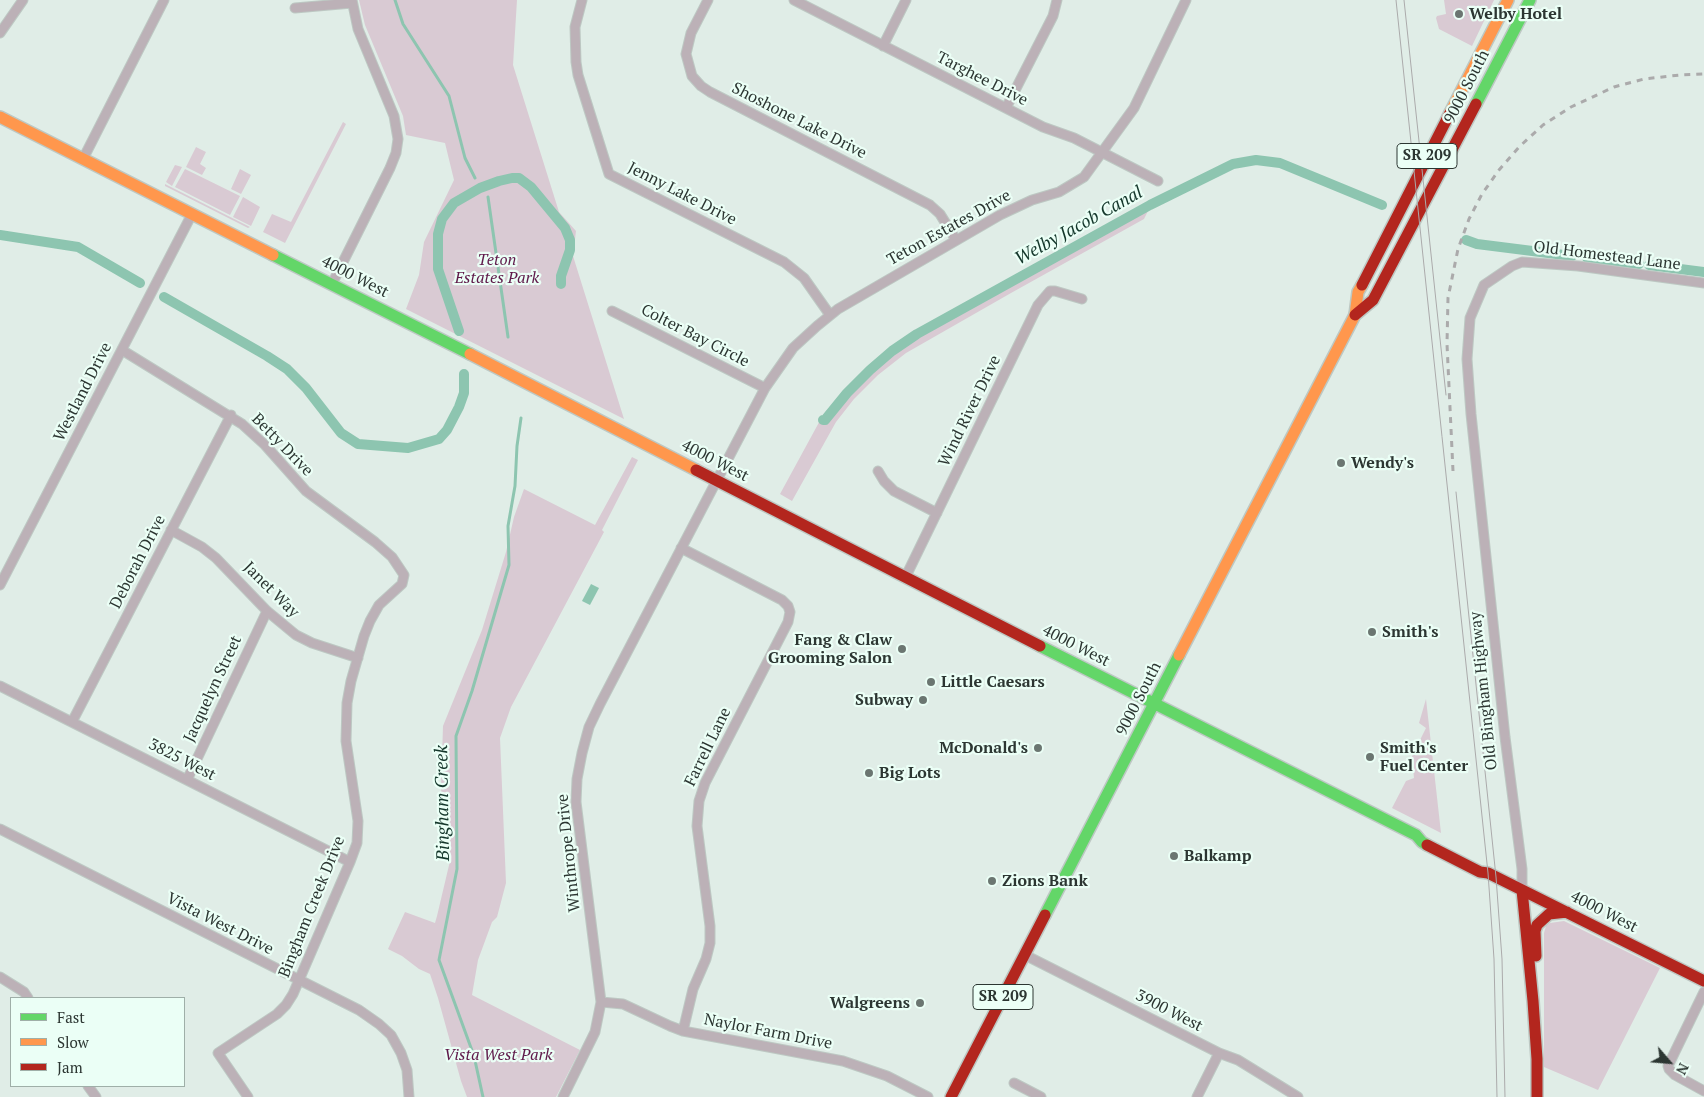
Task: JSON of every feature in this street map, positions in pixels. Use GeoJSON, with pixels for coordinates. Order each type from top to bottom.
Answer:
{"type":"FeatureCollection","features":[{"type":"Feature","properties":{"kind":"main road","name":"9000 South"},"geometry":{"type":"LineString","coordinates":[[951,1097],[1355,315],[1358,292],[1508,0]]}},
{"type":"Feature","properties":{"kind":"main road"},"geometry":{"type":"LineString","coordinates":[[1443,169],[1454,131],[1468,99],[1517,0]]}},
{"type":"Feature","properties":{"kind":"main road","name":"9000 South"},"geometry":{"type":"LineString","coordinates":[[1355,315],[1373,300],[1530,0]]}},
{"type":"Feature","properties":{"kind":"main road","name":"4000 West"},"geometry":{"type":"LineString","coordinates":[[0,116],[1416,835],[1422,842],[1480,872],[1488,873],[1704,981]]}},
{"type":"Feature","properties":{"kind":"main road","name":"Old Bingham Highway"},"geometry":{"type":"LineString","coordinates":[[1522,890],[1533,1000],[1537,1059],[1537,1097]]}},
{"type":"Feature","properties":{"kind":"main road"},"geometry":{"type":"LineString","coordinates":[[1533,1000],[1537,972],[1535,931],[1537,925],[1549,914],[1568,912]]}},
{"type":"Feature","properties":{"kind":"street"},"geometry":{"type":"LineString","coordinates":[[1,29],[23,0]]}},
{"type":"Feature","properties":{"kind":"street"},"geometry":{"type":"LineString","coordinates":[[83,159],[164,0]]}},
{"type":"Feature","properties":{"kind":"street","name":"Jenny Lake Drive"},"geometry":{"type":"LineString","coordinates":[[582,0],[576,27],[578,75],[609,174],[784,262],[804,278],[830,315]]}},
{"type":"Feature","properties":{"kind":"street","name":"Shoshone Lake Drive"},"geometry":{"type":"LineString","coordinates":[[708,0],[692,34],[686,54],[692,76],[701,86],[930,205],[940,214],[956,240]]}},
{"type":"Feature","properties":{"kind":"street","name":"Targhee Drive"},"geometry":{"type":"LineString","coordinates":[[794,0],[1043,127],[1074,138],[1158,181]]}},
{"type":"Feature","properties":{"kind":"street"},"geometry":{"type":"LineString","coordinates":[[883,46],[906,0]]}},
{"type":"Feature","properties":{"kind":"street"},"geometry":{"type":"LineString","coordinates":[[1006,108],[1053,16],[1057,0]]}},
{"type":"Feature","properties":{"kind":"street","name":"Teton Estates Drive"},"geometry":{"type":"LineString","coordinates":[[717,480],[765,388],[794,348],[830,315],[1000,215],[1026,202],[1059,192],[1086,174],[1134,108],[1186,0]]}},
{"type":"Feature","properties":{"kind":"street"},"geometry":{"type":"LineString","coordinates":[[295,8],[352,2],[358,29],[394,116],[398,139],[396,153],[390,168],[332,284]]}},
{"type":"Feature","properties":{"kind":"street","name":"Westland Drive"},"geometry":{"type":"LineString","coordinates":[[0,585],[192,214]]}},
{"type":"Feature","properties":{"kind":"street","name":"Old Homestead Lane"},"geometry":{"type":"LineString","coordinates":[[1484,285],[1512,266],[1527,261],[1704,283]]}},
{"type":"Feature","properties":{"kind":"street","name":"Old Bingham Highway"},"geometry":{"type":"LineString","coordinates":[[1484,285],[1470,318],[1467,359],[1471,414],[1505,737],[1522,869],[1522,890]]}},
{"type":"Feature","properties":{"kind":"street","name":"Wind River Drive"},"geometry":{"type":"LineString","coordinates":[[906,576],[1038,305],[1050,291],[1082,299]]}},
{"type":"Feature","properties":{"kind":"street","name":"Colter Bay Circle"},"geometry":{"type":"LineString","coordinates":[[612,311],[765,388]]}},
{"type":"Feature","properties":{"kind":"street","name":"Betty Drive"},"geometry":{"type":"LineString","coordinates":[[122,350],[231,416],[252,431],[306,491],[375,542],[392,557],[404,575],[404,580]]}},
{"type":"Feature","properties":{"kind":"street","name":"Deborah Drive"},"geometry":{"type":"LineString","coordinates":[[72,722],[231,416]]}},
{"type":"Feature","properties":{"kind":"street"},"geometry":{"type":"LineString","coordinates":[[878,471],[884,481],[894,491],[937,513]]}},
{"type":"Feature","properties":{"kind":"street","name":"Winthrope Drive"},"geometry":{"type":"LineString","coordinates":[[563,1097],[595,1032],[601,1002],[576,802],[577,779],[582,753],[589,727],[600,704],[717,480]]}},
{"type":"Feature","properties":{"kind":"street","name":"Janet Way"},"geometry":{"type":"LineString","coordinates":[[171,530],[202,547],[216,558],[267,611],[296,635],[312,643],[358,658]]}},
{"type":"Feature","properties":{"kind":"street","name":"Farrell Lane"},"geometry":{"type":"LineString","coordinates":[[681,548],[782,600],[788,606],[790,612],[788,622],[705,783],[699,801],[697,826],[710,926],[710,943],[706,959],[693,989],[683,1031]]}},
{"type":"Feature","properties":{"kind":"street","name":"Bingham Creek Drive"},"geometry":{"type":"LineString","coordinates":[[248,1097],[218,1053],[277,1014],[286,1005],[299,980],[350,862],[357,843],[358,822],[346,741],[347,703],[358,658],[370,621],[379,605],[404,580]]}},
{"type":"Feature","properties":{"kind":"street","name":"Jacquelyn Street"},"geometry":{"type":"LineString","coordinates":[[187,780],[267,611]]}},
{"type":"Feature","properties":{"kind":"street","name":"3825 West"},"geometry":{"type":"LineString","coordinates":[[0,686],[350,862]]}},
{"type":"Feature","properties":{"kind":"street","name":"Vista West Drive"},"geometry":{"type":"LineString","coordinates":[[0,829],[359,1010],[379,1024],[391,1036],[401,1053],[407,1070],[409,1097]]}},
{"type":"Feature","properties":{"kind":"street","name":"3900 West"},"geometry":{"type":"LineString","coordinates":[[1025,955],[1219,1053],[1238,1060],[1298,1097]]}},
{"type":"Feature","properties":{"kind":"street"},"geometry":{"type":"LineString","coordinates":[[0,977],[24,992],[27,997]]}},
{"type":"Feature","properties":{"kind":"street"},"geometry":{"type":"LineString","coordinates":[[1704,992],[1669,1062],[1669,1070],[1682,1080],[1704,1092]]}},
{"type":"Feature","properties":{"kind":"street","name":"Naylor Farm Drive"},"geometry":{"type":"LineString","coordinates":[[601,1002],[628,1006],[683,1031],[843,1062],[887,1076],[928,1097]]}},
{"type":"Feature","properties":{"kind":"street"},"geometry":{"type":"LineString","coordinates":[[1197,1097],[1219,1053]]}},
{"type":"Feature","properties":{"kind":"street"},"geometry":{"type":"LineString","coordinates":[[1014,1083],[1040,1097]]}},
{"type":"Feature","properties":{"kind":"green space","name":"Teton Estates Park"},"geometry":{"type":"Polygon","coordinates":[[[359,0],[517,0],[513,65],[559,212],[576,231],[573,256],[624,419],[406,309],[419,275],[424,242],[454,180],[445,143],[406,135],[403,116],[365,25],[359,0]]]}},
{"type":"Feature","properties":{"kind":"green space"},"geometry":{"type":"Polygon","coordinates":[[[1444,0],[1494,0],[1472,46],[1439,29],[1436,18],[1446,14],[1444,0]]]}},
{"type":"Feature","properties":{"kind":"green space"},"geometry":{"type":"Polygon","coordinates":[[[343,122],[346,124],[285,243],[263,232],[272,214],[291,222],[343,122]]]}},
{"type":"Feature","properties":{"kind":"green space"},"geometry":{"type":"Polygon","coordinates":[[[196,147],[206,152],[200,164],[206,168],[202,175],[186,167],[196,147]]]}},
{"type":"Feature","properties":{"kind":"green space"},"geometry":{"type":"Polygon","coordinates":[[[175,165],[182,167],[172,186],[166,182],[175,165]]]}},
{"type":"Feature","properties":{"kind":"green space"},"geometry":{"type":"Polygon","coordinates":[[[185,169],[240,196],[230,215],[175,187],[185,169]]]}},
{"type":"Feature","properties":{"kind":"green space"},"geometry":{"type":"Polygon","coordinates":[[[240,169],[251,175],[241,194],[231,189],[240,169]]]}},
{"type":"Feature","properties":{"kind":"green space"},"geometry":{"type":"Polygon","coordinates":[[[165,184],[250,227],[248,228],[165,186],[165,184]]]}},
{"type":"Feature","properties":{"kind":"green space"},"geometry":{"type":"Polygon","coordinates":[[[243,197],[260,207],[251,226],[233,217],[243,197]]]}},
{"type":"Feature","properties":{"kind":"green space"},"geometry":{"type":"Polygon","coordinates":[[[1154,199],[1144,219],[906,353],[878,375],[854,399],[836,422],[792,501],[780,494],[823,415],[843,391],[868,366],[898,343],[968,301],[1154,199]]]}},
{"type":"Feature","properties":{"kind":"green space","name":"Vista West Park"},"geometry":{"type":"Polygon","coordinates":[[[632,457],[638,460],[602,530],[604,532],[511,707],[500,738],[506,883],[497,917],[492,922],[478,960],[472,995],[580,1050],[556,1097],[467,1097],[430,974],[388,949],[405,912],[435,923],[437,916],[450,861],[441,789],[443,726],[482,630],[506,552],[514,517],[524,489],[595,525],[632,457]]]}},
{"type":"Feature","properties":{"kind":"green space"},"geometry":{"type":"Polygon","coordinates":[[[1426,699],[1441,833],[1392,808],[1406,781],[1414,778],[1412,756],[1426,728],[1419,723],[1426,699]]]}},
{"type":"Feature","properties":{"kind":"green space"},"geometry":{"type":"Polygon","coordinates":[[[1564,921],[1660,968],[1598,1090],[1544,1067],[1544,933],[1546,926],[1550,923],[1564,921]]]}},
{"type":"Feature","properties":{"kind":"shaded area"},"geometry":{"type":"Polygon","coordinates":[[[591,584],[599,588],[590,605],[582,601],[591,584]]]}},
{"type":"Feature","properties":{"kind":"waterway","name":"Bingham Creek"},"geometry":{"type":"LineString","coordinates":[[395,0],[403,24],[449,96],[465,158],[475,178]]}},
{"type":"Feature","properties":{"kind":"waterway","name":"Welby Jacob Canal"},"geometry":{"type":"LineString","coordinates":[[823,420],[870,370],[892,351],[917,334],[1150,205],[1233,164],[1256,160],[1280,163],[1382,205]]}},
{"type":"Feature","properties":{"kind":"waterway","name":"Welby Jacob Canal"},"geometry":{"type":"LineString","coordinates":[[459,331],[438,269],[438,234],[442,219],[454,203],[480,188],[512,178],[519,178],[531,187],[565,228],[570,240],[570,250],[561,276],[561,284]]}},
{"type":"Feature","properties":{"kind":"waterway","name":"Bingham Creek"},"geometry":{"type":"LineString","coordinates":[[488,197],[508,337]]}},
{"type":"Feature","properties":{"kind":"waterway","name":"Welby Jacob Canal"},"geometry":{"type":"LineString","coordinates":[[0,235],[78,247],[140,283]]}},
{"type":"Feature","properties":{"kind":"waterway","name":"Welby Jacob Canal"},"geometry":{"type":"LineString","coordinates":[[1466,240],[1477,244],[1572,256]]}},
{"type":"Feature","properties":{"kind":"waterway","name":"Welby Jacob Canal"},"geometry":{"type":"LineString","coordinates":[[1587,258],[1639,264]]}},
{"type":"Feature","properties":{"kind":"waterway","name":"Welby Jacob Canal"},"geometry":{"type":"LineString","coordinates":[[1649,265],[1704,272]]}},
{"type":"Feature","properties":{"kind":"waterway","name":"Welby Jacob Canal"},"geometry":{"type":"LineString","coordinates":[[164,297],[287,369],[306,388],[341,433],[358,444],[408,448],[439,439],[447,430],[459,407],[464,393],[464,374]]}},
{"type":"Feature","properties":{"kind":"waterway","name":"Bingham Creek"},"geometry":{"type":"LineString","coordinates":[[483,1097],[474,1056],[439,960],[457,869],[456,736],[472,691],[509,565],[508,526],[515,486],[517,446],[521,418]]}},
{"type":"Feature","properties":{"kind":"tram line"},"geometry":{"type":"LineString","coordinates":[[1396,0],[1488,873],[1494,959],[1497,1097]]}},
{"type":"Feature","properties":{"kind":"tram line"},"geometry":{"type":"LineString","coordinates":[[1404,0],[1446,395]]}},
{"type":"Feature","properties":{"kind":"tram line"},"geometry":{"type":"LineString","coordinates":[[1456,492],[1496,877],[1502,959],[1505,1097]]}},
{"type":"Feature","properties":{"kind":"railway"},"geometry":{"type":"LineString","coordinates":[[1453,471],[1447,344],[1448,298],[1458,249],[1469,219],[1482,194],[1519,147],[1543,125],[1571,107],[1614,87],[1644,79],[1704,74]]}},
{"type":"Feature","properties":{"kind":"traffic: fast"},"geometry":{"type":"LineString","coordinates":[[1476,104],[1530,0]]}},
{"type":"Feature","properties":{"kind":"traffic: fast"},"geometry":{"type":"LineString","coordinates":[[273,255],[470,354]]}},
{"type":"Feature","properties":{"kind":"traffic: fast"},"geometry":{"type":"LineString","coordinates":[[1040,646],[1416,835],[1427,845]]}},
{"type":"Feature","properties":{"kind":"traffic: fast"},"geometry":{"type":"LineString","coordinates":[[1045,915],[1179,655]]}},
{"type":"Feature","properties":{"kind":"traffic: slow"},"geometry":{"type":"LineString","coordinates":[[1450,113],[1508,0]]}},
{"type":"Feature","properties":{"kind":"traffic: slow"},"geometry":{"type":"LineString","coordinates":[[0,117],[273,255]]}},
{"type":"Feature","properties":{"kind":"traffic: slow"},"geometry":{"type":"LineString","coordinates":[[1179,655],[1355,315],[1358,292],[1362,285]]}},
{"type":"Feature","properties":{"kind":"traffic: slow"},"geometry":{"type":"LineString","coordinates":[[470,354],[696,470]]}},
{"type":"Feature","properties":{"kind":"traffic: jam"},"geometry":{"type":"LineString","coordinates":[[1355,315],[1373,300],[1476,104]]}},
{"type":"Feature","properties":{"kind":"traffic: jam"},"geometry":{"type":"LineString","coordinates":[[1362,285],[1450,113]]}},
{"type":"Feature","properties":{"kind":"traffic: jam"},"geometry":{"type":"LineString","coordinates":[[696,470],[1040,646]]}},
{"type":"Feature","properties":{"kind":"traffic: jam"},"geometry":{"type":"LineString","coordinates":[[1427,845],[1480,872],[1488,873],[1704,981]]}},
{"type":"Feature","properties":{"kind":"traffic: jam"},"geometry":{"type":"LineString","coordinates":[[1522,890],[1533,1001],[1537,1059],[1537,1097]]}},
{"type":"Feature","properties":{"kind":"traffic: jam"},"geometry":{"type":"LineString","coordinates":[[1536,956],[1535,931],[1537,925],[1549,914],[1567,912]]}},
{"type":"Feature","properties":{"kind":"traffic: jam"},"geometry":{"type":"LineString","coordinates":[[951,1097],[1045,915]]}},
{"type":"Feature","properties":{"kind":"place","name":"Welby Hotel"},"geometry":{"type":"Point","coordinates":[1459,14]}},
{"type":"Feature","properties":{"kind":"place","name":"Wendy's"},"geometry":{"type":"Point","coordinates":[1341,463]}},
{"type":"Feature","properties":{"kind":"place","name":"Smith's"},"geometry":{"type":"Point","coordinates":[1372,632]}},
{"type":"Feature","properties":{"kind":"place","name":"Fang & Claw Grooming Salon"},"geometry":{"type":"Point","coordinates":[902,649]}},
{"type":"Feature","properties":{"kind":"place","name":"Little Caesars"},"geometry":{"type":"Point","coordinates":[931,682]}},
{"type":"Feature","properties":{"kind":"place","name":"Subway"},"geometry":{"type":"Point","coordinates":[923,700]}},
{"type":"Feature","properties":{"kind":"place","name":"McDonald's"},"geometry":{"type":"Point","coordinates":[1038,748]}},
{"type":"Feature","properties":{"kind":"place","name":"Smith's Fuel Center"},"geometry":{"type":"Point","coordinates":[1370,757]}},
{"type":"Feature","properties":{"kind":"place","name":"Big Lots"},"geometry":{"type":"Point","coordinates":[869,773]}},
{"type":"Feature","properties":{"kind":"place","name":"Balkamp"},"geometry":{"type":"Point","coordinates":[1174,856]}},
{"type":"Feature","properties":{"kind":"place","name":"Zions Bank"},"geometry":{"type":"Point","coordinates":[992,881]}},
{"type":"Feature","properties":{"kind":"place","name":"Walgreens"},"geometry":{"type":"Point","coordinates":[920,1003]}}]}
